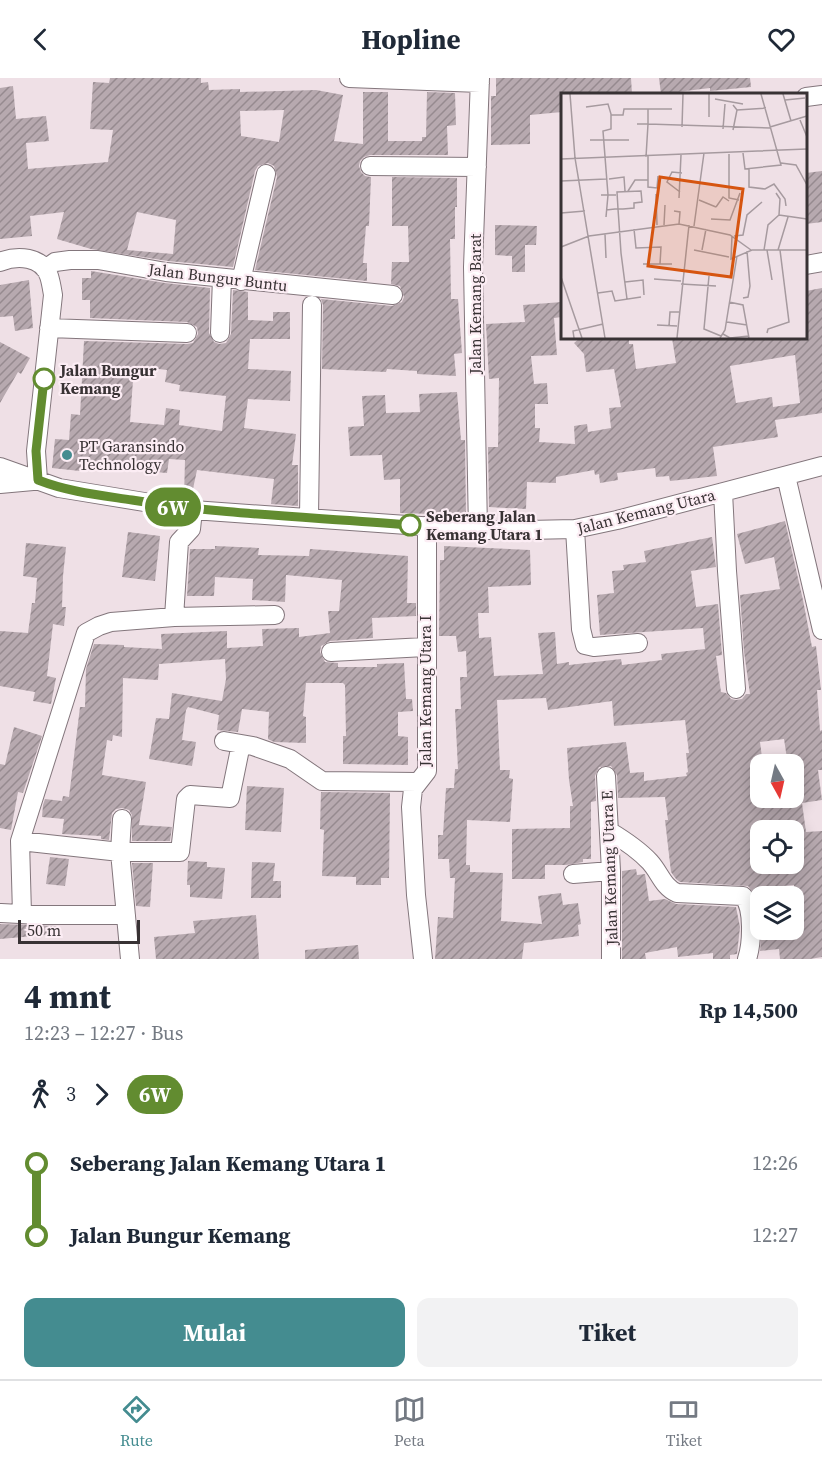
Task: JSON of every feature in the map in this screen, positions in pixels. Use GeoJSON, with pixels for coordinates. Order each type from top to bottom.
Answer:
{"type":"FeatureCollection","features":[{"type":"Feature","properties":{"kind":"street"},"geometry":{"type":"LineString","coordinates":[[349,78],[480,81]]}},
{"type":"Feature","properties":{"kind":"street","name":"Jalan Kemang Barat"},"geometry":{"type":"LineString","coordinates":[[478,530],[478,441],[473,330],[480,81]]}},
{"type":"Feature","properties":{"kind":"street"},"geometry":{"type":"LineString","coordinates":[[807,97],[822,95]]}},
{"type":"Feature","properties":{"kind":"street"},"geometry":{"type":"LineString","coordinates":[[370,166],[477,168]]}},
{"type":"Feature","properties":{"kind":"street"},"geometry":{"type":"LineString","coordinates":[[242,281],[266,174]]}},
{"type":"Feature","properties":{"kind":"street"},"geometry":{"type":"LineString","coordinates":[[0,262],[26,257],[38,262],[49,275],[53,295],[36,451],[38,480],[0,484]]}},
{"type":"Feature","properties":{"kind":"street","name":"Jalan Bungur Buntu"},"geometry":{"type":"LineString","coordinates":[[45,268],[55,262],[98,260],[166,272],[393,295]]}},
{"type":"Feature","properties":{"kind":"street"},"geometry":{"type":"LineString","coordinates":[[807,266],[822,262]]}},
{"type":"Feature","properties":{"kind":"street"},"geometry":{"type":"LineString","coordinates":[[220,333],[222,278]]}},
{"type":"Feature","properties":{"kind":"street"},"geometry":{"type":"LineString","coordinates":[[309,517],[312,305]]}},
{"type":"Feature","properties":{"kind":"street"},"geometry":{"type":"LineString","coordinates":[[49,328],[187,333]]}},
{"type":"Feature","properties":{"kind":"street","name":"Jalan Kemang Utara"},"geometry":{"type":"LineString","coordinates":[[0,467],[59,488],[193,510],[478,530],[575,529],[822,466]]}},
{"type":"Feature","properties":{"kind":"street"},"geometry":{"type":"LineString","coordinates":[[786,476],[822,630]]}},
{"type":"Feature","properties":{"kind":"street"},"geometry":{"type":"LineString","coordinates":[[723,492],[736,689]]}},
{"type":"Feature","properties":{"kind":"street"},"geometry":{"type":"LineString","coordinates":[[174,618],[179,542],[191,529],[193,510]]}},
{"type":"Feature","properties":{"kind":"street","name":"Jalan Kemang Utara I"},"geometry":{"type":"LineString","coordinates":[[423,959],[416,895],[411,807],[413,789],[427,771],[425,648],[427,526]]}},
{"type":"Feature","properties":{"kind":"street"},"geometry":{"type":"LineString","coordinates":[[575,529],[581,629],[585,645],[594,647],[638,643]]}},
{"type":"Feature","properties":{"kind":"street"},"geometry":{"type":"LineString","coordinates":[[22,914],[20,841],[86,633],[111,622],[275,615]]}},
{"type":"Feature","properties":{"kind":"street"},"geometry":{"type":"LineString","coordinates":[[331,652],[425,648]]}},
{"type":"Feature","properties":{"kind":"street"},"geometry":{"type":"LineString","coordinates":[[20,841],[120,852],[180,852],[186,799],[190,795],[230,798],[233,743],[252,746],[290,759],[322,781],[417,782]]}},
{"type":"Feature","properties":{"kind":"street","name":"Jalan Kemang Utara E"},"geometry":{"type":"LineString","coordinates":[[606,776],[611,871],[612,959]]}},
{"type":"Feature","properties":{"kind":"street"},"geometry":{"type":"LineString","coordinates":[[122,819],[120,852],[130,959]]}},
{"type":"Feature","properties":{"kind":"street"},"geometry":{"type":"LineString","coordinates":[[609,831],[635,847],[652,864],[667,888],[672,891],[743,896],[750,907],[747,959]]}},
{"type":"Feature","properties":{"kind":"street"},"geometry":{"type":"LineString","coordinates":[[573,874],[611,871]]}},
{"type":"Feature","properties":{"kind":"street"},"geometry":{"type":"LineString","coordinates":[[1,913],[126,915]]}},
{"type":"Feature","properties":{"kind":"building"},"geometry":{"type":"Polygon","coordinates":[[[110,78],[201,78],[201,83],[208,82],[209,90],[240,89],[240,92],[316,90],[343,95],[334,141],[363,144],[363,92],[388,92],[388,141],[422,141],[422,137],[426,137],[427,92],[455,93],[456,125],[447,126],[448,155],[370,155],[360,161],[361,172],[371,177],[369,226],[366,226],[363,263],[367,263],[367,281],[255,270],[277,177],[274,166],[268,163],[258,166],[255,171],[233,267],[168,261],[91,249],[57,239],[64,212],[30,216],[32,236],[0,239],[0,88],[13,86],[16,119],[46,116],[49,141],[26,143],[28,169],[108,162],[113,130],[90,129],[93,82],[109,83],[110,78]],[[284,110],[240,111],[241,136],[279,142],[284,110]],[[137,212],[127,250],[173,254],[176,220],[137,212]]]}},
{"type":"Feature","properties":{"kind":"building"},"geometry":{"type":"Polygon","coordinates":[[[496,78],[631,78],[632,93],[561,93],[561,112],[530,115],[530,144],[491,145],[491,96],[496,96],[496,78]]]}},
{"type":"Feature","properties":{"kind":"building"},"geometry":{"type":"Polygon","coordinates":[[[659,78],[750,78],[751,87],[661,93],[659,78]]]}},
{"type":"Feature","properties":{"kind":"building"},"geometry":{"type":"Polygon","coordinates":[[[822,171],[822,222],[807,224],[807,173],[822,171]]]}},
{"type":"Feature","properties":{"kind":"building"},"geometry":{"type":"Polygon","coordinates":[[[392,177],[457,178],[455,239],[450,239],[451,299],[458,299],[462,353],[454,354],[456,376],[417,374],[417,371],[387,369],[386,372],[322,369],[323,305],[321,299],[392,306],[402,302],[404,297],[400,286],[391,284],[392,262],[409,262],[408,226],[392,226],[392,177]]]}},
{"type":"Feature","properties":{"kind":"building"},"geometry":{"type":"Polygon","coordinates":[[[495,225],[537,226],[536,245],[525,245],[525,272],[512,272],[512,256],[495,255],[495,225]]]}},
{"type":"Feature","properties":{"kind":"building"},"geometry":{"type":"Polygon","coordinates":[[[91,271],[210,288],[209,333],[214,342],[219,344],[226,343],[231,334],[233,290],[248,292],[248,320],[273,321],[273,312],[290,312],[290,339],[250,339],[248,369],[291,371],[290,401],[248,399],[244,428],[296,434],[292,465],[298,465],[298,506],[271,504],[274,479],[197,470],[191,498],[184,497],[185,460],[169,459],[167,473],[120,469],[120,472],[52,468],[55,439],[69,440],[71,414],[80,415],[84,341],[187,344],[193,343],[198,334],[197,327],[187,322],[90,318],[90,300],[82,300],[82,278],[91,278],[91,271]],[[134,366],[130,422],[164,425],[166,408],[180,410],[179,425],[222,431],[226,396],[179,391],[180,385],[165,382],[167,370],[134,366]]]}},
{"type":"Feature","properties":{"kind":"building"},"geometry":{"type":"Polygon","coordinates":[[[29,280],[33,328],[15,331],[13,316],[0,317],[0,285],[29,280]]]}},
{"type":"Feature","properties":{"kind":"building"},"geometry":{"type":"Polygon","coordinates":[[[822,288],[822,413],[775,420],[778,437],[713,447],[717,476],[670,481],[669,476],[656,477],[655,468],[617,473],[618,480],[600,483],[599,474],[595,475],[594,470],[556,477],[556,483],[527,482],[526,509],[489,507],[488,447],[498,447],[499,378],[489,379],[486,324],[525,322],[523,305],[561,302],[561,317],[554,318],[557,355],[531,356],[534,384],[547,383],[548,404],[535,404],[535,428],[540,428],[539,442],[575,444],[574,426],[587,424],[588,432],[611,428],[609,408],[621,407],[614,369],[586,372],[584,354],[574,343],[579,339],[629,339],[629,344],[633,344],[636,369],[676,363],[672,339],[807,339],[807,291],[822,288]],[[795,355],[730,366],[736,403],[772,397],[773,407],[800,403],[795,355]]]}},
{"type":"Feature","properties":{"kind":"building"},"geometry":{"type":"Polygon","coordinates":[[[0,342],[30,358],[21,374],[18,372],[0,403],[0,342]]]}},
{"type":"Feature","properties":{"kind":"building"},"geometry":{"type":"Polygon","coordinates":[[[457,392],[461,440],[465,440],[466,515],[400,513],[400,479],[384,480],[382,455],[350,456],[348,427],[364,426],[362,396],[385,395],[386,413],[420,412],[419,394],[457,392]]]}},
{"type":"Feature","properties":{"kind":"building"},"geometry":{"type":"Polygon","coordinates":[[[785,521],[812,647],[816,646],[821,690],[817,690],[820,731],[822,730],[822,770],[818,770],[822,800],[804,803],[804,754],[786,754],[784,739],[760,742],[762,754],[750,754],[750,808],[803,808],[806,832],[822,831],[822,957],[780,959],[779,949],[760,951],[761,940],[804,940],[804,886],[750,886],[750,888],[748,886],[680,882],[671,872],[665,820],[668,820],[665,797],[618,798],[617,775],[611,766],[599,767],[595,776],[596,801],[591,802],[591,859],[583,859],[583,862],[566,865],[545,865],[545,879],[512,879],[512,829],[570,828],[570,806],[573,806],[567,748],[626,742],[630,773],[644,772],[644,781],[687,776],[688,772],[686,753],[689,753],[685,720],[614,726],[612,701],[548,710],[546,698],[497,700],[500,770],[510,770],[509,778],[513,779],[510,822],[467,820],[466,865],[470,865],[470,872],[503,873],[501,921],[542,924],[538,896],[561,893],[563,905],[578,903],[581,924],[578,925],[579,936],[524,943],[522,959],[435,959],[438,917],[453,918],[455,878],[450,878],[449,859],[438,859],[438,835],[443,835],[446,788],[454,788],[455,769],[458,769],[455,709],[461,709],[460,677],[467,677],[466,651],[458,652],[456,636],[439,636],[440,560],[444,560],[444,546],[530,550],[531,585],[488,587],[489,613],[478,613],[479,638],[491,637],[494,676],[543,674],[538,633],[555,632],[557,664],[569,662],[569,665],[621,659],[622,665],[662,660],[661,654],[705,649],[703,628],[600,635],[597,595],[614,593],[612,571],[624,570],[623,565],[646,562],[644,551],[712,537],[716,567],[691,571],[696,607],[718,604],[722,655],[716,656],[721,692],[736,700],[750,694],[740,595],[780,589],[774,557],[745,564],[737,534],[785,521]]]}},
{"type":"Feature","properties":{"kind":"building"},"geometry":{"type":"Polygon","coordinates":[[[128,532],[160,536],[155,581],[122,577],[128,532]]]}},
{"type":"Feature","properties":{"kind":"building"},"geometry":{"type":"Polygon","coordinates":[[[26,543],[66,547],[62,607],[66,607],[64,626],[53,624],[47,676],[56,678],[51,704],[33,701],[35,692],[0,686],[0,631],[28,633],[32,603],[35,603],[37,578],[23,576],[26,543]]]}},
{"type":"Feature","properties":{"kind":"building"},"geometry":{"type":"Polygon","coordinates":[[[215,546],[259,548],[258,555],[309,556],[310,549],[408,556],[407,603],[416,603],[416,616],[372,618],[373,638],[330,641],[321,646],[320,652],[325,662],[338,663],[338,667],[377,667],[377,664],[404,663],[406,699],[412,699],[413,711],[398,712],[398,736],[408,737],[408,765],[343,764],[343,736],[346,736],[345,685],[343,683],[306,683],[303,716],[306,717],[306,743],[274,742],[268,739],[269,712],[242,709],[238,732],[217,730],[219,715],[188,707],[182,740],[196,742],[192,766],[149,759],[156,718],[169,719],[172,693],[222,701],[226,679],[225,659],[159,664],[158,680],[123,678],[122,737],[113,735],[112,741],[107,740],[102,775],[146,782],[139,825],[172,827],[170,841],[132,841],[132,815],[129,810],[122,808],[112,813],[109,840],[101,839],[101,836],[62,834],[64,819],[42,817],[43,805],[45,799],[62,801],[63,796],[69,797],[80,707],[85,707],[86,669],[94,644],[162,649],[161,634],[227,631],[227,648],[263,646],[262,629],[299,628],[299,637],[330,633],[328,611],[339,611],[342,580],[286,575],[285,602],[252,600],[253,579],[215,577],[214,596],[187,596],[190,549],[215,549],[215,546]]]}},
{"type":"Feature","properties":{"kind":"building"},"geometry":{"type":"Polygon","coordinates":[[[14,727],[42,736],[23,793],[18,792],[11,830],[0,828],[0,764],[5,765],[14,727]]]}},
{"type":"Feature","properties":{"kind":"building"},"geometry":{"type":"Polygon","coordinates":[[[247,786],[284,788],[281,832],[245,830],[247,786]]]}},
{"type":"Feature","properties":{"kind":"building"},"geometry":{"type":"Polygon","coordinates":[[[321,792],[390,793],[389,878],[381,878],[381,885],[356,885],[356,877],[322,876],[324,830],[320,829],[321,792]]]}},
{"type":"Feature","properties":{"kind":"building"},"geometry":{"type":"Polygon","coordinates":[[[50,857],[69,859],[65,886],[46,884],[50,857]]]}},
{"type":"Feature","properties":{"kind":"building"},"geometry":{"type":"Polygon","coordinates":[[[188,861],[207,862],[207,867],[225,868],[222,899],[190,897],[190,885],[187,885],[188,861]]]}},
{"type":"Feature","properties":{"kind":"building"},"geometry":{"type":"Polygon","coordinates":[[[252,862],[275,863],[273,881],[281,881],[281,898],[251,898],[252,862]]]}},
{"type":"Feature","properties":{"kind":"building"},"geometry":{"type":"Polygon","coordinates":[[[132,863],[153,863],[150,907],[136,906],[132,863]]]}},
{"type":"Feature","properties":{"kind":"building"},"geometry":{"type":"Polygon","coordinates":[[[636,869],[637,875],[645,874],[649,901],[665,899],[676,904],[736,907],[740,927],[737,954],[730,955],[730,959],[713,959],[713,953],[678,957],[677,947],[645,953],[646,959],[622,959],[622,871],[636,869]]]}},
{"type":"Feature","properties":{"kind":"building"},"geometry":{"type":"Polygon","coordinates":[[[256,915],[259,959],[156,959],[154,937],[195,933],[193,921],[256,915]]]}},
{"type":"Feature","properties":{"kind":"building"},"geometry":{"type":"Polygon","coordinates":[[[0,924],[57,926],[57,934],[0,939],[0,924]]]}},
{"type":"Feature","properties":{"kind":"building"},"geometry":{"type":"Polygon","coordinates":[[[358,945],[359,959],[305,959],[305,950],[358,945]]]}},
{"type":"Feature","properties":{"kind":"bus line","name":"6W"},"geometry":{"type":"LineString","coordinates":[[44,379],[36,451],[38,480],[73,491],[193,510],[410,525]]}},
{"type":"Feature","properties":{"kind":"place","name":"Jalan Bungur Kemang"},"geometry":{"type":"Point","coordinates":[44,379]}},
{"type":"Feature","properties":{"kind":"place","name":"PT Garansindo Technology"},"geometry":{"type":"Point","coordinates":[67,455]}},
{"type":"Feature","properties":{"kind":"place","name":"Seberang Jalan Kemang Utara 1"},"geometry":{"type":"Point","coordinates":[410,525]}}]}
